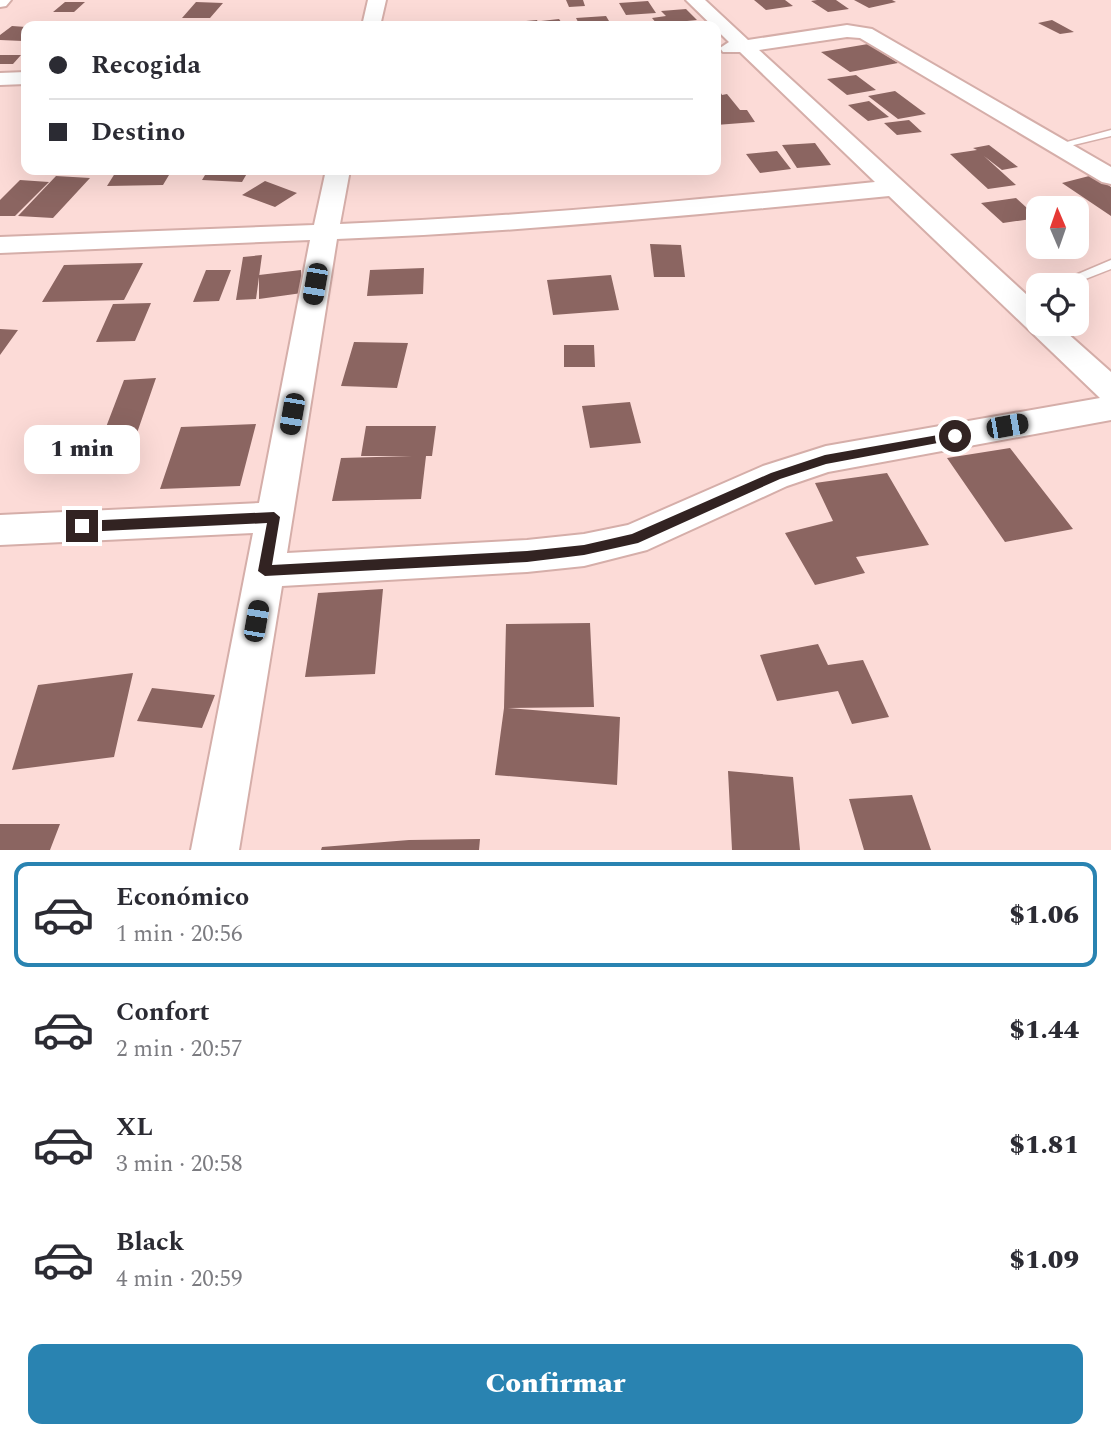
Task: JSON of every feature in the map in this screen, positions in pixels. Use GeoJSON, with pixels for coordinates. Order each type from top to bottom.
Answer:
{"type":"FeatureCollection","features":[{"type":"Feature","properties":{"kind":"street"},"geometry":{"type":"LineString","coordinates":[[372,21],[377,0]]}},
{"type":"Feature","properties":{"kind":"street"},"geometry":{"type":"LineString","coordinates":[[695,0],[719,21]]}},
{"type":"Feature","properties":{"kind":"street"},"geometry":{"type":"LineString","coordinates":[[721,23],[893,188],[1026,297]]}},
{"type":"Feature","properties":{"kind":"street"},"geometry":{"type":"LineString","coordinates":[[721,49],[848,31],[865,33],[1111,177]]}},
{"type":"Feature","properties":{"kind":"street"},"geometry":{"type":"LineString","coordinates":[[0,79],[21,78]]}},
{"type":"Feature","properties":{"kind":"street"},"geometry":{"type":"LineString","coordinates":[[215,850],[324,232],[337,175]]}},
{"type":"Feature","properties":{"kind":"street"},"geometry":{"type":"LineString","coordinates":[[0,245],[324,232],[620,215],[893,188]]}},
{"type":"Feature","properties":{"kind":"street"},"geometry":{"type":"LineString","coordinates":[[1053,336],[1111,390]]}},
{"type":"Feature","properties":{"kind":"street"},"geometry":{"type":"LineString","coordinates":[[265,571],[527,556],[584,550],[634,539],[775,476],[825,459],[1111,408]]}},
{"type":"Feature","properties":{"kind":"street"},"geometry":{"type":"LineString","coordinates":[[0,530],[274,517]]}},
{"type":"Feature","properties":{"kind":"lane"},"geometry":{"type":"LineString","coordinates":[[1058,146],[1111,134]]}},
{"type":"Feature","properties":{"kind":"lane"},"geometry":{"type":"LineString","coordinates":[[1089,273],[1111,264]]}},
{"type":"Feature","properties":{"kind":"building"},"geometry":{"type":"Polygon","coordinates":[[[566,0],[583,0],[585,6],[569,7],[566,0]]]}},
{"type":"Feature","properties":{"kind":"building"},"geometry":{"type":"Polygon","coordinates":[[[754,0],[785,0],[793,6],[766,10],[754,0]]]}},
{"type":"Feature","properties":{"kind":"building"},"geometry":{"type":"Polygon","coordinates":[[[836,0],[849,9],[828,12],[811,1],[836,0]]]}},
{"type":"Feature","properties":{"kind":"building"},"geometry":{"type":"Polygon","coordinates":[[[854,0],[892,0],[896,2],[869,8],[854,0]]]}},
{"type":"Feature","properties":{"kind":"building"},"geometry":{"type":"Polygon","coordinates":[[[648,1],[656,13],[626,15],[619,3],[648,1]]]}},
{"type":"Feature","properties":{"kind":"building"},"geometry":{"type":"Polygon","coordinates":[[[65,2],[85,2],[74,12],[53,12],[65,2]]]}},
{"type":"Feature","properties":{"kind":"building"},"geometry":{"type":"Polygon","coordinates":[[[196,2],[223,3],[210,18],[182,18],[196,2]]]}},
{"type":"Feature","properties":{"kind":"building"},"geometry":{"type":"Polygon","coordinates":[[[686,9],[697,20],[654,21],[652,18],[666,16],[661,11],[686,9]]]}},
{"type":"Feature","properties":{"kind":"building"},"geometry":{"type":"Polygon","coordinates":[[[606,16],[609,21],[578,21],[576,18],[606,16]]]}},
{"type":"Feature","properties":{"kind":"building"},"geometry":{"type":"Polygon","coordinates":[[[1052,20],[1074,32],[1060,34],[1038,23],[1052,20]]]}},
{"type":"Feature","properties":{"kind":"building"},"geometry":{"type":"Polygon","coordinates":[[[12,26],[21,27],[21,41],[0,40],[0,35],[12,26]]]}},
{"type":"Feature","properties":{"kind":"building"},"geometry":{"type":"Polygon","coordinates":[[[868,44],[898,63],[850,72],[821,52],[868,44]]]}},
{"type":"Feature","properties":{"kind":"building"},"geometry":{"type":"Polygon","coordinates":[[[0,55],[21,55],[13,64],[0,64],[0,55]]]}},
{"type":"Feature","properties":{"kind":"building"},"geometry":{"type":"Polygon","coordinates":[[[856,75],[876,90],[847,95],[827,79],[856,75]]]}},
{"type":"Feature","properties":{"kind":"building"},"geometry":{"type":"Polygon","coordinates":[[[895,91],[926,114],[898,119],[868,96],[895,91]]]}},
{"type":"Feature","properties":{"kind":"building"},"geometry":{"type":"Polygon","coordinates":[[[721,93],[727,94],[740,110],[747,110],[755,122],[721,125],[721,93]]]}},
{"type":"Feature","properties":{"kind":"building"},"geometry":{"type":"Polygon","coordinates":[[[869,101],[889,117],[868,121],[848,105],[869,101]]]}},
{"type":"Feature","properties":{"kind":"building"},"geometry":{"type":"Polygon","coordinates":[[[909,120],[922,132],[897,135],[884,123],[909,120]]]}},
{"type":"Feature","properties":{"kind":"building"},"geometry":{"type":"Polygon","coordinates":[[[815,143],[831,165],[797,168],[782,145],[815,143]]]}},
{"type":"Feature","properties":{"kind":"building"},"geometry":{"type":"Polygon","coordinates":[[[989,145],[1018,167],[1002,170],[984,156],[1016,185],[988,189],[950,154],[977,150],[973,148],[989,145]]]}},
{"type":"Feature","properties":{"kind":"building"},"geometry":{"type":"Polygon","coordinates":[[[777,151],[791,169],[760,173],[746,154],[777,151]]]}},
{"type":"Feature","properties":{"kind":"building"},"geometry":{"type":"Polygon","coordinates":[[[114,175],[169,175],[163,185],[107,186],[114,175]]]}},
{"type":"Feature","properties":{"kind":"building"},"geometry":{"type":"Polygon","coordinates":[[[205,175],[246,175],[242,182],[202,180],[205,175]]]}},
{"type":"Feature","properties":{"kind":"building"},"geometry":{"type":"Polygon","coordinates":[[[1093,175],[1111,187],[1111,216],[1089,201],[1089,196],[1081,196],[1062,183],[1093,175]]]}},
{"type":"Feature","properties":{"kind":"building"},"geometry":{"type":"Polygon","coordinates":[[[56,176],[90,178],[53,218],[18,216],[56,176]]]}},
{"type":"Feature","properties":{"kind":"building"},"geometry":{"type":"Polygon","coordinates":[[[20,180],[49,182],[15,216],[0,216],[0,200],[20,180]]]}},
{"type":"Feature","properties":{"kind":"building"},"geometry":{"type":"Polygon","coordinates":[[[265,181],[297,193],[275,207],[242,195],[265,181]]]}},
{"type":"Feature","properties":{"kind":"building"},"geometry":{"type":"Polygon","coordinates":[[[1016,198],[1026,207],[1026,220],[1003,223],[981,203],[1016,198]]]}},
{"type":"Feature","properties":{"kind":"building"},"geometry":{"type":"Polygon","coordinates":[[[650,244],[681,245],[685,277],[654,277],[650,244]]]}},
{"type":"Feature","properties":{"kind":"building"},"geometry":{"type":"Polygon","coordinates":[[[262,255],[256,299],[236,300],[243,257],[262,255]]]}},
{"type":"Feature","properties":{"kind":"building"},"geometry":{"type":"Polygon","coordinates":[[[143,263],[124,300],[42,302],[64,265],[143,263]]]}},
{"type":"Feature","properties":{"kind":"building"},"geometry":{"type":"Polygon","coordinates":[[[424,268],[423,294],[367,296],[370,270],[424,268]]]}},
{"type":"Feature","properties":{"kind":"building"},"geometry":{"type":"Polygon","coordinates":[[[206,270],[231,270],[219,301],[193,302],[206,270]]]}},
{"type":"Feature","properties":{"kind":"building"},"geometry":{"type":"Polygon","coordinates":[[[301,270],[302,293],[259,299],[259,275],[301,270]]]}},
{"type":"Feature","properties":{"kind":"building"},"geometry":{"type":"Polygon","coordinates":[[[611,275],[619,310],[553,315],[547,280],[611,275]]]}},
{"type":"Feature","properties":{"kind":"building"},"geometry":{"type":"Polygon","coordinates":[[[151,303],[135,341],[96,342],[113,304],[151,303]]]}},
{"type":"Feature","properties":{"kind":"building"},"geometry":{"type":"Polygon","coordinates":[[[0,329],[18,330],[0,355],[0,329]]]}},
{"type":"Feature","properties":{"kind":"building"},"geometry":{"type":"Polygon","coordinates":[[[354,342],[408,343],[397,388],[341,386],[354,342]]]}},
{"type":"Feature","properties":{"kind":"building"},"geometry":{"type":"Polygon","coordinates":[[[564,345],[594,345],[595,367],[564,367],[564,345]]]}},
{"type":"Feature","properties":{"kind":"building"},"geometry":{"type":"Polygon","coordinates":[[[156,378],[137,433],[103,435],[124,380],[156,378]]]}},
{"type":"Feature","properties":{"kind":"building"},"geometry":{"type":"Polygon","coordinates":[[[630,402],[641,443],[590,448],[582,406],[630,402]]]}},
{"type":"Feature","properties":{"kind":"building"},"geometry":{"type":"Polygon","coordinates":[[[256,424],[240,486],[160,489],[181,427],[256,424]]]}},
{"type":"Feature","properties":{"kind":"building"},"geometry":{"type":"Polygon","coordinates":[[[366,426],[436,426],[432,456],[426,456],[421,499],[332,501],[341,458],[412,456],[361,456],[366,426]]]}},
{"type":"Feature","properties":{"kind":"building"},"geometry":{"type":"Polygon","coordinates":[[[1010,448],[1073,529],[1005,542],[947,458],[1010,448]]]}},
{"type":"Feature","properties":{"kind":"building"},"geometry":{"type":"Polygon","coordinates":[[[887,473],[929,545],[856,557],[865,573],[815,585],[785,533],[833,521],[815,483],[887,473]]]}},
{"type":"Feature","properties":{"kind":"building"},"geometry":{"type":"Polygon","coordinates":[[[383,589],[375,674],[305,677],[318,593],[383,589]]]}},
{"type":"Feature","properties":{"kind":"building"},"geometry":{"type":"Polygon","coordinates":[[[590,623],[594,707],[508,708],[620,717],[617,785],[495,775],[504,708],[506,624],[590,623]]]}},
{"type":"Feature","properties":{"kind":"building"},"geometry":{"type":"Polygon","coordinates":[[[818,644],[828,665],[863,660],[889,717],[852,724],[838,691],[777,701],[760,655],[818,644]]]}},
{"type":"Feature","properties":{"kind":"building"},"geometry":{"type":"Polygon","coordinates":[[[133,673],[114,757],[12,770],[38,685],[133,673]]]}},
{"type":"Feature","properties":{"kind":"building"},"geometry":{"type":"Polygon","coordinates":[[[152,688],[215,695],[202,728],[137,721],[152,688]]]}},
{"type":"Feature","properties":{"kind":"building"},"geometry":{"type":"Polygon","coordinates":[[[728,771],[793,777],[800,850],[732,850],[728,771]]]}},
{"type":"Feature","properties":{"kind":"building"},"geometry":{"type":"Polygon","coordinates":[[[912,795],[931,850],[864,850],[849,799],[912,795]]]}},
{"type":"Feature","properties":{"kind":"building"},"geometry":{"type":"Polygon","coordinates":[[[0,824],[60,824],[50,850],[0,850],[0,824]]]}},
{"type":"Feature","properties":{"kind":"building"},"geometry":{"type":"Polygon","coordinates":[[[480,839],[479,850],[321,850],[322,847],[409,840],[480,839]]]}},
{"type":"Feature","properties":{"kind":"route"},"geometry":{"type":"LineString","coordinates":[[82,526],[274,517],[265,571],[527,556],[584,550],[634,539],[775,476],[825,459],[955,436]]}}]}
